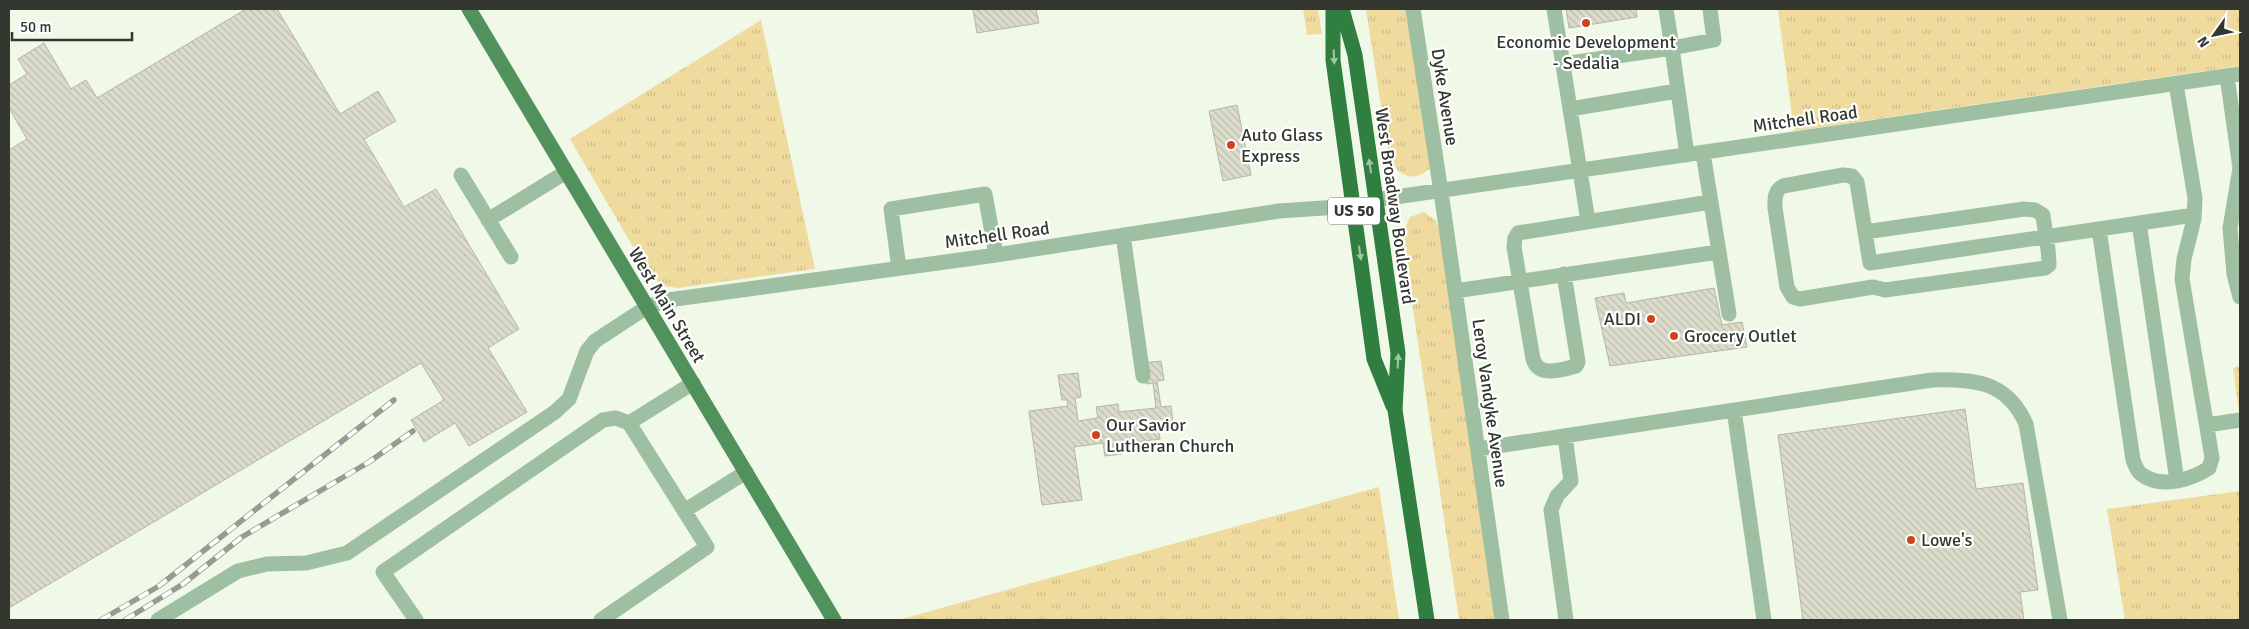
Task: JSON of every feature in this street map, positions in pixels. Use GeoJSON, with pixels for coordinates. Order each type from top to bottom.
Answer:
{"type":"FeatureCollection","features":[{"type":"Feature","properties":{"kind":"highway","name":"West Broadway Boulevard"},"geometry":{"type":"LineString","coordinates":[[1332,9],[1334,60],[1374,359],[1395,410]]}},
{"type":"Feature","properties":{"kind":"highway","name":"West Broadway Boulevard"},"geometry":{"type":"LineString","coordinates":[[1342,9],[1355,55],[1398,353],[1395,410],[1426,620]]}},
{"type":"Feature","properties":{"kind":"main road","name":"West Main Street"},"geometry":{"type":"LineString","coordinates":[[469,9],[834,620]]}},
{"type":"Feature","properties":{"kind":"street","name":"Dyke Avenue"},"geometry":{"type":"LineString","coordinates":[[1412,9],[1441,192]]}},
{"type":"Feature","properties":{"kind":"street"},"geometry":{"type":"LineString","coordinates":[[1554,9],[1588,221]]}},
{"type":"Feature","properties":{"kind":"street"},"geometry":{"type":"LineString","coordinates":[[1666,9],[1687,155]]}},
{"type":"Feature","properties":{"kind":"street"},"geometry":{"type":"LineString","coordinates":[[1563,64],[1714,40],[1710,9]]}},
{"type":"Feature","properties":{"kind":"street"},"geometry":{"type":"LineString","coordinates":[[2233,76],[2240,168],[2238,194],[2230,228],[2234,274],[2240,297]]}},
{"type":"Feature","properties":{"kind":"street","name":"Mitchell Road"},"geometry":{"type":"LineString","coordinates":[[1375,200],[1441,192],[2233,76]]}},
{"type":"Feature","properties":{"kind":"street"},"geometry":{"type":"LineString","coordinates":[[2099,229],[2133,460],[2139,473],[2147,477],[2177,481],[2190,478],[2209,468],[2212,458],[2182,279],[2184,259],[2194,215],[2195,198],[2176,84]]}},
{"type":"Feature","properties":{"kind":"street"},"geometry":{"type":"LineString","coordinates":[[1570,109],[1677,91]]}},
{"type":"Feature","properties":{"kind":"street"},"geometry":{"type":"LineString","coordinates":[[1703,153],[1729,314]]}},
{"type":"Feature","properties":{"kind":"street"},"geometry":{"type":"LineString","coordinates":[[488,220],[566,172]]}},
{"type":"Feature","properties":{"kind":"street"},"geometry":{"type":"LineString","coordinates":[[461,175],[511,257]]}},
{"type":"Feature","properties":{"kind":"street"},"geometry":{"type":"LineString","coordinates":[[1865,232],[2024,209],[2035,210],[2042,215],[2046,237],[2049,265],[2045,268],[1886,290],[1873,287],[1800,299],[1789,293],[1787,287],[1775,208],[1775,196],[1778,189],[1783,186],[1843,175],[1852,176],[1857,182],[1873,287]]}},
{"type":"Feature","properties":{"kind":"street","name":"Leroy Vandyke Avenue"},"geometry":{"type":"LineString","coordinates":[[1441,192],[1502,620]]}},
{"type":"Feature","properties":{"kind":"street"},"geometry":{"type":"LineString","coordinates":[[899,268],[891,209],[985,194],[996,255]]}},
{"type":"Feature","properties":{"kind":"street"},"geometry":{"type":"LineString","coordinates":[[1564,274],[1578,362],[1576,366],[1549,372],[1535,366],[1514,247],[1514,238],[1518,233],[1710,202]]}},
{"type":"Feature","properties":{"kind":"street","name":"Mitchell Road"},"geometry":{"type":"LineString","coordinates":[[158,620],[238,571],[267,564],[306,564],[347,553],[555,412],[569,399],[587,351],[595,341],[647,307],[668,300],[996,255],[1279,211],[1353,206]]}},
{"type":"Feature","properties":{"kind":"street"},"geometry":{"type":"LineString","coordinates":[[1870,263],[2194,215]]}},
{"type":"Feature","properties":{"kind":"street"},"geometry":{"type":"LineString","coordinates":[[2139,223],[2177,481]]}},
{"type":"Feature","properties":{"kind":"street"},"geometry":{"type":"LineString","coordinates":[[1123,235],[1143,376]]}},
{"type":"Feature","properties":{"kind":"street"},"geometry":{"type":"LineString","coordinates":[[1455,290],[1718,252]]}},
{"type":"Feature","properties":{"kind":"street"},"geometry":{"type":"LineString","coordinates":[[1478,449],[1932,380],[1967,380],[1994,387],[2010,398],[2019,408],[2026,424],[2060,620]]}},
{"type":"Feature","properties":{"kind":"street"},"geometry":{"type":"LineString","coordinates":[[628,423],[692,383]]}},
{"type":"Feature","properties":{"kind":"street"},"geometry":{"type":"LineString","coordinates":[[1734,410],[1764,620]]}},
{"type":"Feature","properties":{"kind":"street"},"geometry":{"type":"LineString","coordinates":[[416,620],[383,572],[602,420],[616,418],[628,423],[707,547],[601,620]]}},
{"type":"Feature","properties":{"kind":"street"},"geometry":{"type":"LineString","coordinates":[[2207,425],[2240,420]]}},
{"type":"Feature","properties":{"kind":"street"},"geometry":{"type":"LineString","coordinates":[[1565,436],[1572,481],[1557,496],[1551,510],[1566,620]]}},
{"type":"Feature","properties":{"kind":"street"},"geometry":{"type":"LineString","coordinates":[[684,510],[746,472]]}},
{"type":"Feature","properties":{"kind":"green space"},"geometry":{"type":"Polygon","coordinates":[[[1303,9],[1318,9],[1322,34],[1307,35],[1303,9]]]}},
{"type":"Feature","properties":{"kind":"green space"},"geometry":{"type":"Polygon","coordinates":[[[1366,9],[1406,9],[1430,168],[1418,176],[1412,177],[1402,173],[1389,158],[1366,9]]]}},
{"type":"Feature","properties":{"kind":"green space"},"geometry":{"type":"Polygon","coordinates":[[[1778,9],[2240,9],[2240,66],[1794,131],[1778,9]]]}},
{"type":"Feature","properties":{"kind":"green space"},"geometry":{"type":"Polygon","coordinates":[[[761,20],[815,269],[678,288],[664,286],[650,276],[570,139],[761,20]]]}},
{"type":"Feature","properties":{"kind":"green space"},"geometry":{"type":"Polygon","coordinates":[[[1424,212],[1436,221],[1442,237],[1498,620],[1459,620],[1402,235],[1410,217],[1424,212]]]}},
{"type":"Feature","properties":{"kind":"green space"},"geometry":{"type":"Polygon","coordinates":[[[2240,366],[2240,419],[2233,368],[2240,366]]]}},
{"type":"Feature","properties":{"kind":"green space"},"geometry":{"type":"Polygon","coordinates":[[[1379,487],[1399,620],[898,620],[1379,487]]]}},
{"type":"Feature","properties":{"kind":"green space"},"geometry":{"type":"Polygon","coordinates":[[[2240,491],[2240,620],[2125,620],[2107,509],[2240,491]]]}},
{"type":"Feature","properties":{"kind":"building"},"geometry":{"type":"Polygon","coordinates":[[[246,9],[277,9],[340,114],[378,91],[396,121],[364,139],[404,207],[436,189],[519,329],[488,348],[527,412],[469,446],[455,423],[424,442],[411,420],[444,400],[421,363],[9,608],[9,150],[27,139],[9,108],[9,85],[27,74],[18,59],[44,43],[71,89],[86,80],[97,98],[246,9]]]}},
{"type":"Feature","properties":{"kind":"building"},"geometry":{"type":"Polygon","coordinates":[[[973,9],[1036,9],[1039,23],[977,33],[973,9]]]}},
{"type":"Feature","properties":{"kind":"building","name":"Economic Development - Sedalia"},"geometry":{"type":"Polygon","coordinates":[[[1566,9],[1636,9],[1637,17],[1569,28],[1566,9]]]}},
{"type":"Feature","properties":{"kind":"building"},"geometry":{"type":"Polygon","coordinates":[[[1237,105],[1251,175],[1223,181],[1209,111],[1237,105]]]}},
{"type":"Feature","properties":{"kind":"building","name":"Grocery Outlet"},"geometry":{"type":"Polygon","coordinates":[[[1714,288],[1722,325],[1742,322],[1747,347],[1610,366],[1595,298],[1624,293],[1626,303],[1714,288]]]}},
{"type":"Feature","properties":{"kind":"building","name":"Our Savior Lutheran Church"},"geometry":{"type":"Polygon","coordinates":[[[1161,361],[1164,380],[1157,381],[1161,407],[1171,406],[1174,430],[1159,432],[1160,439],[1121,444],[1122,454],[1105,456],[1103,443],[1074,447],[1082,500],[1042,505],[1029,411],[1068,406],[1067,400],[1062,400],[1058,375],[1078,373],[1081,397],[1075,398],[1078,421],[1098,418],[1096,407],[1118,404],[1119,412],[1156,408],[1153,383],[1146,384],[1143,363],[1161,361]]]}},
{"type":"Feature","properties":{"kind":"building","name":"Lowe's"},"geometry":{"type":"Polygon","coordinates":[[[1965,409],[1976,489],[2023,483],[2038,590],[2020,592],[2024,620],[1803,620],[1778,435],[1965,409]]]}},
{"type":"Feature","properties":{"kind":"railway"},"geometry":{"type":"LineString","coordinates":[[101,620],[159,586],[394,400]]}},
{"type":"Feature","properties":{"kind":"railway"},"geometry":{"type":"LineString","coordinates":[[125,620],[183,584],[242,537],[369,462],[413,431]]}},
{"type":"Feature","properties":{"kind":"place","name":"Economic Development - Sedalia"},"geometry":{"type":"Point","coordinates":[1586,23]}},
{"type":"Feature","properties":{"kind":"place","name":"Auto Glass Express"},"geometry":{"type":"Point","coordinates":[1231,145]}},
{"type":"Feature","properties":{"kind":"place","name":"ALDI"},"geometry":{"type":"Point","coordinates":[1651,319]}},
{"type":"Feature","properties":{"kind":"place","name":"Grocery Outlet"},"geometry":{"type":"Point","coordinates":[1674,336]}},
{"type":"Feature","properties":{"kind":"place","name":"Our Savior Lutheran Church"},"geometry":{"type":"Point","coordinates":[1096,435]}},
{"type":"Feature","properties":{"kind":"place","name":"Lowe's"},"geometry":{"type":"Point","coordinates":[1911,540]}}]}
